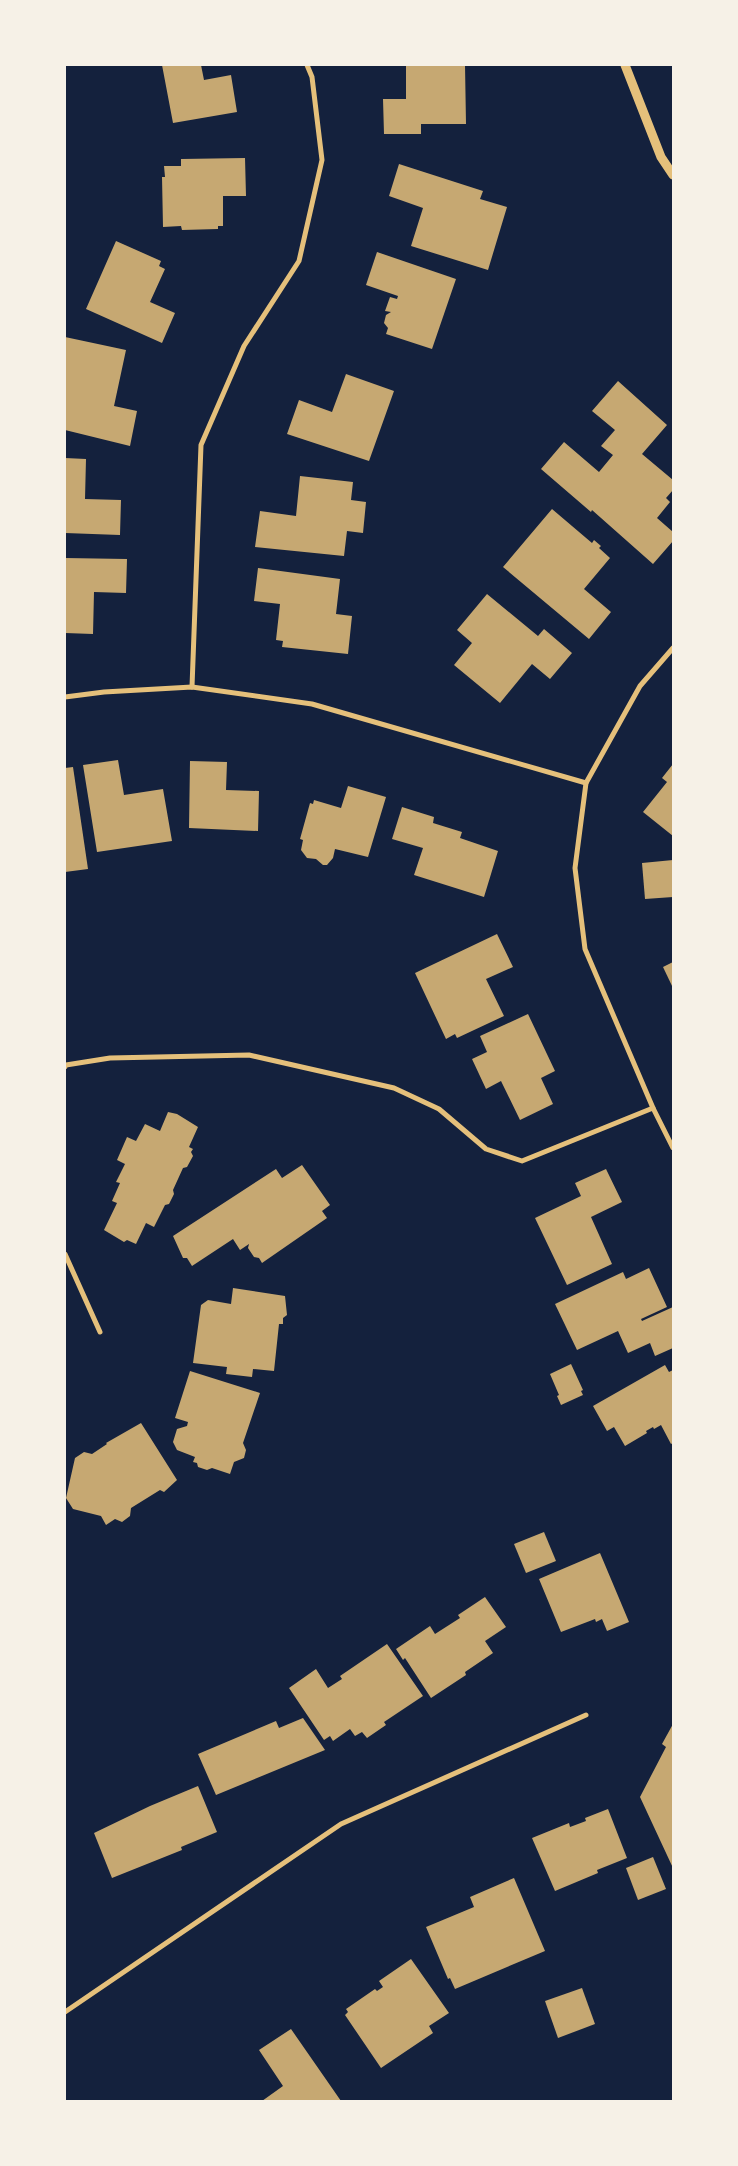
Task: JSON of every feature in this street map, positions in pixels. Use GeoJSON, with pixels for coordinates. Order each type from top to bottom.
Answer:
{"type":"FeatureCollection","features":[{"type":"Feature","properties":{"kind":"street"},"geometry":{"type":"LineString","coordinates":[[192,687],[201,445],[244,346],[300,261],[322,160],[312,76],[307,65]]}},
{"type":"Feature","properties":{"kind":"street"},"geometry":{"type":"LineString","coordinates":[[625,65],[660,157],[673,175]]}},
{"type":"Feature","properties":{"kind":"street"},"geometry":{"type":"LineString","coordinates":[[673,648],[640,686],[586,783],[574,868],[585,949],[653,1108],[673,1148]]}},
{"type":"Feature","properties":{"kind":"street"},"geometry":{"type":"LineString","coordinates":[[65,697],[104,692],[192,687],[312,704],[586,783]]}},
{"type":"Feature","properties":{"kind":"street"},"geometry":{"type":"LineString","coordinates":[[65,1067],[66,1065],[110,1058],[249,1055],[394,1088],[439,1109],[486,1149],[522,1161],[653,1108]]}},
{"type":"Feature","properties":{"kind":"street"},"geometry":{"type":"LineString","coordinates":[[65,1254],[100,1332]]}},
{"type":"Feature","properties":{"kind":"street"},"geometry":{"type":"LineString","coordinates":[[65,2012],[341,1824],[586,1715]]}},
{"type":"Feature","properties":{"kind":"building"},"geometry":{"type":"Polygon","coordinates":[[[162,65],[201,65],[204,80],[231,75],[237,112],[173,123],[162,65]]]}},
{"type":"Feature","properties":{"kind":"building"},"geometry":{"type":"Polygon","coordinates":[[[406,65],[465,65],[466,124],[421,124],[421,134],[384,134],[383,99],[406,99],[406,65]]]}},
{"type":"Feature","properties":{"kind":"building"},"geometry":{"type":"Polygon","coordinates":[[[245,158],[246,196],[223,196],[223,226],[218,226],[218,229],[182,230],[181,226],[163,227],[162,177],[165,177],[164,166],[181,166],[181,159],[245,158]]]}},
{"type":"Feature","properties":{"kind":"building"},"geometry":{"type":"Polygon","coordinates":[[[399,164],[483,191],[480,199],[507,207],[488,270],[411,246],[423,208],[389,196],[399,164]]]}},
{"type":"Feature","properties":{"kind":"building"},"geometry":{"type":"Polygon","coordinates":[[[116,241],[161,261],[159,266],[165,269],[150,302],[175,313],[162,343],[86,309],[116,241]]]}},
{"type":"Feature","properties":{"kind":"building"},"geometry":{"type":"Polygon","coordinates":[[[377,252],[456,279],[432,349],[386,334],[388,328],[384,323],[386,315],[391,312],[385,311],[390,297],[397,299],[398,296],[366,285],[377,252]]]}},
{"type":"Feature","properties":{"kind":"building"},"geometry":{"type":"Polygon","coordinates":[[[65,337],[126,350],[114,406],[137,411],[130,446],[65,430],[65,337]]]}},
{"type":"Feature","properties":{"kind":"building"},"geometry":{"type":"Polygon","coordinates":[[[346,374],[394,391],[369,461],[287,434],[299,400],[332,412],[346,374]]]}},
{"type":"Feature","properties":{"kind":"building"},"geometry":{"type":"Polygon","coordinates":[[[618,381],[667,425],[642,454],[673,480],[673,490],[666,498],[670,502],[657,518],[673,532],[673,541],[653,564],[592,510],[591,512],[541,469],[564,442],[599,472],[613,455],[601,446],[615,430],[592,411],[618,381]]]}},
{"type":"Feature","properties":{"kind":"building"},"geometry":{"type":"Polygon","coordinates":[[[65,458],[86,459],[85,499],[121,500],[120,535],[65,533],[65,458]]]}},
{"type":"Feature","properties":{"kind":"building"},"geometry":{"type":"Polygon","coordinates":[[[300,476],[353,482],[351,500],[366,502],[363,533],[347,531],[344,556],[255,547],[260,511],[296,516],[300,476]]]}},
{"type":"Feature","properties":{"kind":"building"},"geometry":{"type":"Polygon","coordinates":[[[552,509],[592,543],[594,540],[601,546],[599,548],[610,558],[584,589],[611,612],[589,639],[503,567],[552,509]]]}},
{"type":"Feature","properties":{"kind":"building"},"geometry":{"type":"Polygon","coordinates":[[[65,558],[127,559],[126,593],[94,592],[93,634],[65,633],[65,558]]]}},
{"type":"Feature","properties":{"kind":"building"},"geometry":{"type":"Polygon","coordinates":[[[258,568],[340,579],[336,614],[352,616],[348,654],[282,647],[283,641],[276,640],[280,604],[254,601],[258,568]]]}},
{"type":"Feature","properties":{"kind":"building"},"geometry":{"type":"Polygon","coordinates":[[[487,594],[538,636],[544,629],[572,653],[550,679],[532,664],[500,703],[454,665],[472,643],[457,630],[487,594]]]}},
{"type":"Feature","properties":{"kind":"building"},"geometry":{"type":"Polygon","coordinates":[[[118,760],[124,795],[163,789],[172,841],[97,852],[83,765],[118,760]]]}},
{"type":"Feature","properties":{"kind":"building"},"geometry":{"type":"Polygon","coordinates":[[[190,761],[227,762],[226,790],[259,791],[258,831],[189,828],[190,761]]]}},
{"type":"Feature","properties":{"kind":"building"},"geometry":{"type":"Polygon","coordinates":[[[673,764],[673,836],[643,812],[667,782],[662,778],[673,764]]]}},
{"type":"Feature","properties":{"kind":"building"},"geometry":{"type":"Polygon","coordinates":[[[73,767],[88,869],[65,872],[65,768],[73,767]]]}},
{"type":"Feature","properties":{"kind":"building"},"geometry":{"type":"Polygon","coordinates":[[[348,786],[386,797],[368,857],[335,849],[333,858],[327,865],[323,865],[316,859],[307,858],[301,850],[303,840],[300,839],[310,803],[313,804],[314,800],[341,808],[348,786]]]}},
{"type":"Feature","properties":{"kind":"building"},"geometry":{"type":"Polygon","coordinates":[[[402,807],[434,817],[433,823],[462,832],[460,838],[498,851],[484,897],[414,875],[423,848],[392,839],[402,807]]]}},
{"type":"Feature","properties":{"kind":"building"},"geometry":{"type":"Polygon","coordinates":[[[673,860],[673,897],[645,899],[642,863],[673,860]]]}},
{"type":"Feature","properties":{"kind":"building"},"geometry":{"type":"Polygon","coordinates":[[[497,934],[513,967],[486,979],[504,1016],[457,1038],[455,1034],[446,1039],[415,973],[497,934]]]}},
{"type":"Feature","properties":{"kind":"building"},"geometry":{"type":"Polygon","coordinates":[[[673,962],[673,988],[663,967],[673,962]]]}},
{"type":"Feature","properties":{"kind":"building"},"geometry":{"type":"Polygon","coordinates":[[[528,1014],[555,1071],[541,1078],[553,1104],[520,1120],[501,1081],[486,1089],[472,1059],[487,1052],[480,1036],[528,1014]]]}},
{"type":"Feature","properties":{"kind":"building"},"geometry":{"type":"Polygon","coordinates":[[[168,1112],[177,1114],[198,1127],[189,1147],[193,1149],[191,1152],[193,1156],[187,1167],[183,1168],[173,1190],[174,1194],[169,1204],[165,1205],[154,1227],[146,1223],[136,1244],[127,1240],[124,1242],[104,1230],[117,1203],[112,1201],[120,1183],[116,1182],[125,1164],[117,1160],[127,1137],[136,1141],[145,1124],[160,1131],[168,1112]]]}},
{"type":"Feature","properties":{"kind":"building"},"geometry":{"type":"Polygon","coordinates":[[[302,1165],[330,1205],[322,1211],[327,1218],[262,1263],[259,1258],[254,1257],[248,1248],[249,1244],[240,1250],[233,1239],[192,1266],[187,1258],[183,1258],[173,1236],[276,1169],[282,1178],[302,1165]]]}},
{"type":"Feature","properties":{"kind":"building"},"geometry":{"type":"Polygon","coordinates":[[[606,1169],[622,1202],[591,1217],[612,1264],[567,1285],[535,1218],[581,1196],[575,1183],[606,1169]]]}},
{"type":"Feature","properties":{"kind":"building"},"geometry":{"type":"Polygon","coordinates":[[[649,1268],[667,1307],[641,1319],[642,1321],[673,1307],[673,1348],[655,1356],[650,1343],[628,1353],[618,1331],[577,1350],[555,1304],[623,1272],[626,1279],[649,1268]]]}},
{"type":"Feature","properties":{"kind":"building"},"geometry":{"type":"Polygon","coordinates":[[[233,1288],[285,1296],[287,1315],[283,1318],[283,1324],[279,1324],[274,1371],[253,1369],[252,1377],[226,1374],[227,1367],[193,1363],[201,1305],[208,1300],[231,1304],[233,1288]]]}},
{"type":"Feature","properties":{"kind":"building"},"geometry":{"type":"Polygon","coordinates":[[[571,1364],[583,1390],[581,1391],[583,1395],[561,1405],[550,1374],[571,1364]]]}},
{"type":"Feature","properties":{"kind":"building"},"geometry":{"type":"Polygon","coordinates":[[[665,1365],[669,1372],[673,1370],[673,1443],[671,1444],[661,1425],[646,1431],[647,1433],[625,1446],[614,1427],[607,1431],[593,1406],[665,1365]]]}},
{"type":"Feature","properties":{"kind":"building"},"geometry":{"type":"Polygon","coordinates":[[[190,1371],[260,1393],[243,1443],[246,1450],[244,1458],[234,1462],[230,1474],[212,1468],[207,1470],[198,1467],[197,1463],[193,1462],[195,1457],[177,1450],[173,1442],[177,1429],[187,1426],[188,1422],[175,1418],[190,1371]]]}},
{"type":"Feature","properties":{"kind":"building"},"geometry":{"type":"Polygon","coordinates":[[[141,1423],[177,1480],[164,1492],[160,1490],[131,1508],[130,1516],[122,1522],[115,1519],[106,1525],[101,1516],[73,1509],[66,1498],[75,1458],[84,1452],[92,1454],[106,1443],[141,1423]]]}},
{"type":"Feature","properties":{"kind":"building"},"geometry":{"type":"Polygon","coordinates":[[[544,1532],[556,1561],[526,1573],[514,1544],[544,1532]]]}},
{"type":"Feature","properties":{"kind":"building"},"geometry":{"type":"Polygon","coordinates":[[[600,1553],[629,1622],[607,1631],[602,1619],[596,1622],[595,1619],[561,1632],[539,1579],[600,1553]]]}},
{"type":"Feature","properties":{"kind":"building"},"geometry":{"type":"Polygon","coordinates":[[[485,1597],[506,1627],[485,1641],[493,1653],[465,1672],[466,1675],[431,1698],[405,1658],[403,1660],[396,1649],[430,1626],[435,1634],[460,1618],[458,1615],[485,1597]]]}},
{"type":"Feature","properties":{"kind":"building"},"geometry":{"type":"Polygon","coordinates":[[[387,1644],[423,1696],[384,1722],[386,1725],[367,1738],[362,1732],[355,1736],[350,1729],[333,1741],[330,1736],[324,1740],[289,1688],[316,1669],[328,1688],[342,1679],[340,1676],[387,1644]]]}},
{"type":"Feature","properties":{"kind":"building"},"geometry":{"type":"Polygon","coordinates":[[[303,1718],[325,1750],[216,1795],[198,1754],[276,1721],[279,1728],[303,1718]]]}},
{"type":"Feature","properties":{"kind":"building"},"geometry":{"type":"Polygon","coordinates":[[[673,1724],[673,1868],[640,1797],[666,1747],[662,1744],[673,1724]]]}},
{"type":"Feature","properties":{"kind":"building"},"geometry":{"type":"Polygon","coordinates":[[[198,1786],[217,1832],[181,1847],[182,1850],[112,1878],[94,1833],[150,1806],[198,1786]]]}},
{"type":"Feature","properties":{"kind":"building"},"geometry":{"type":"Polygon","coordinates":[[[608,1809],[627,1858],[597,1870],[598,1873],[555,1891],[532,1838],[569,1823],[570,1827],[586,1821],[585,1818],[608,1809]]]}},
{"type":"Feature","properties":{"kind":"building"},"geometry":{"type":"Polygon","coordinates":[[[653,1857],[666,1889],[638,1900],[626,1868],[653,1857]]]}},
{"type":"Feature","properties":{"kind":"building"},"geometry":{"type":"Polygon","coordinates":[[[514,1878],[545,1951],[455,1989],[450,1978],[448,1979],[426,1927],[474,1907],[470,1897],[514,1878]]]}},
{"type":"Feature","properties":{"kind":"building"},"geometry":{"type":"Polygon","coordinates":[[[411,1959],[449,2013],[429,2026],[433,2033],[381,2068],[345,2015],[348,2012],[346,2009],[375,1989],[377,1991],[383,1987],[379,1981],[411,1959]]]}},
{"type":"Feature","properties":{"kind":"building"},"geometry":{"type":"Polygon","coordinates":[[[582,1988],[595,2024],[558,2038],[545,2001],[582,1988]]]}},
{"type":"Feature","properties":{"kind":"building"},"geometry":{"type":"Polygon","coordinates":[[[291,2029],[341,2101],[262,2101],[283,2086],[259,2050],[291,2029]]]}}]}
